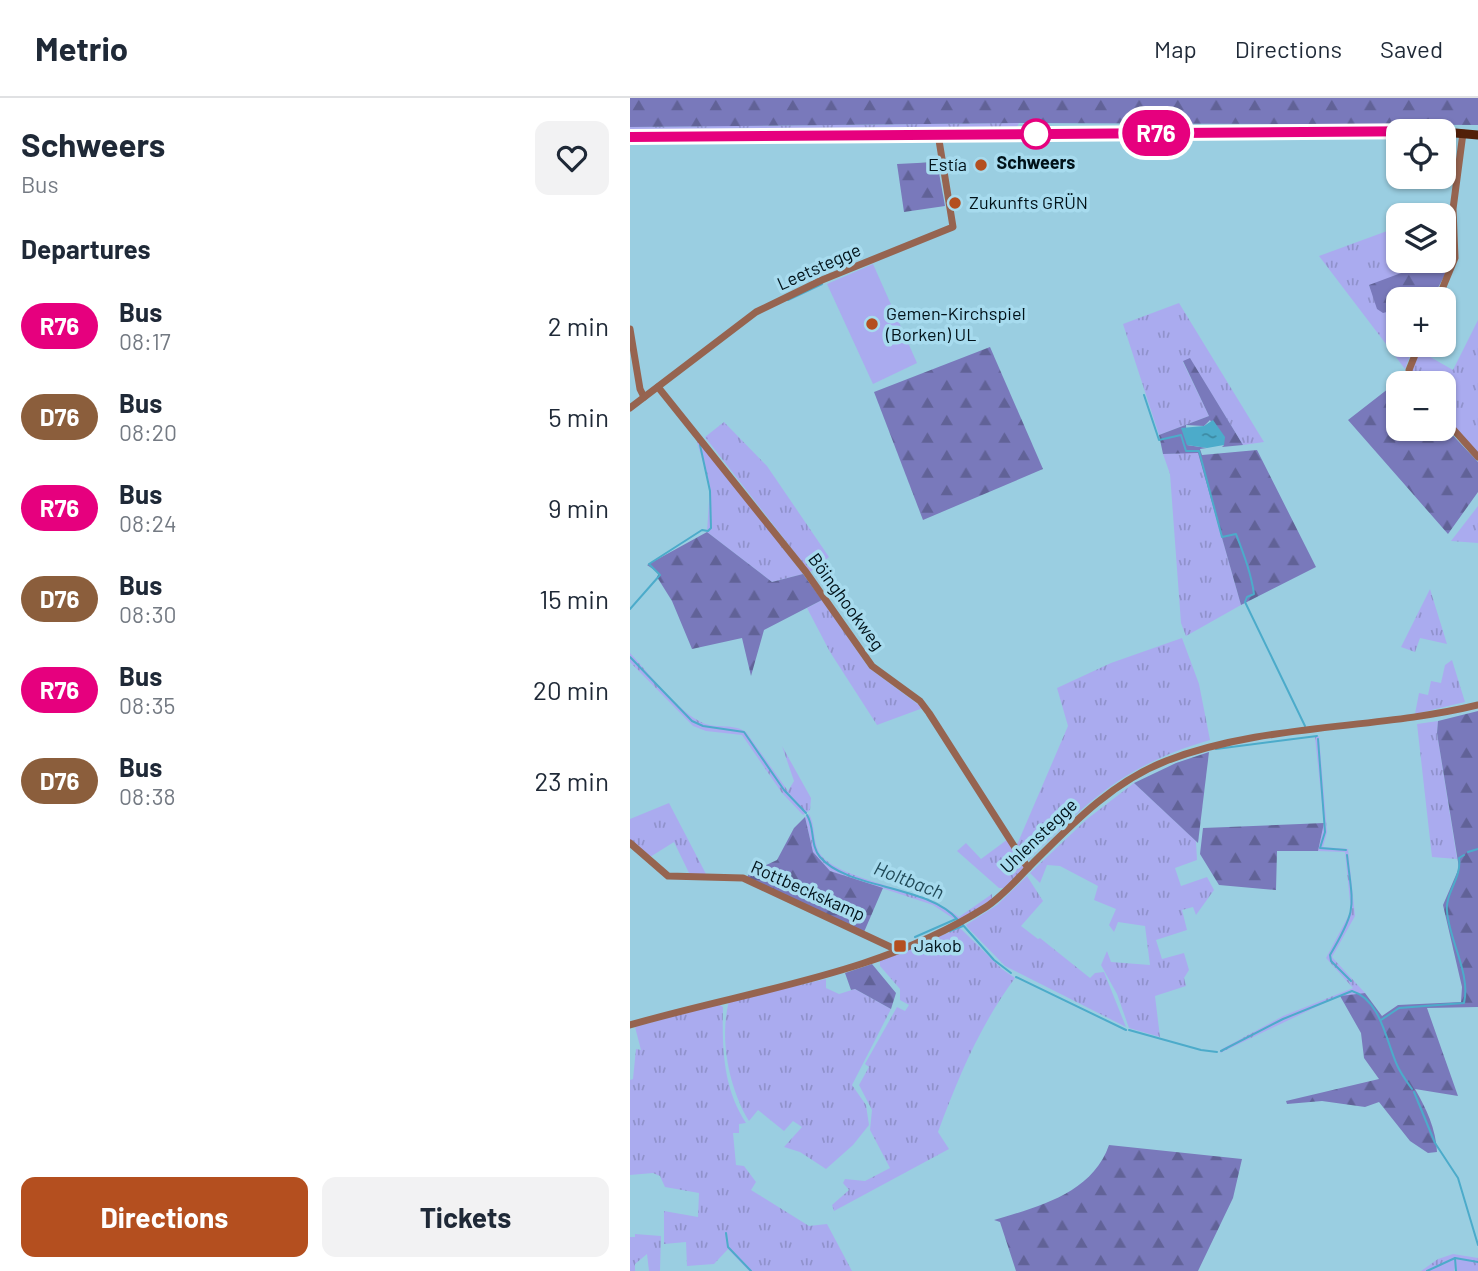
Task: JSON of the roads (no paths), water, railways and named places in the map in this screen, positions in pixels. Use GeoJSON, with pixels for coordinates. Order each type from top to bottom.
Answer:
{"type":"FeatureCollection","features":[{"type":"Feature","properties":{"kind":"main road"},"geometry":{"type":"LineString","coordinates":[[630,137],[1386,131]]}},
{"type":"Feature","properties":{"kind":"main road"},"geometry":{"type":"LineString","coordinates":[[1456,132],[1478,135]]}},
{"type":"Feature","properties":{"kind":"street"},"geometry":{"type":"LineString","coordinates":[[1443,287],[1455,258],[1454,209],[1463,133]]}},
{"type":"Feature","properties":{"kind":"street","name":"Leetstegge"},"geometry":{"type":"LineString","coordinates":[[630,408],[756,313],[822,280],[953,227],[938,134]]}},
{"type":"Feature","properties":{"kind":"street"},"geometry":{"type":"LineString","coordinates":[[630,329],[640,389],[644,397]]}},
{"type":"Feature","properties":{"kind":"street","name":"Böinghookweg"},"geometry":{"type":"LineString","coordinates":[[658,387],[806,572],[872,666],[920,701],[1028,868]]}},
{"type":"Feature","properties":{"kind":"street"},"geometry":{"type":"LineString","coordinates":[[1456,432],[1478,457]]}},
{"type":"Feature","properties":{"kind":"street","name":"Uhlenstegge"},"geometry":{"type":"LineString","coordinates":[[630,1025],[826,976],[897,950],[959,922],[989,905],[1112,790],[1163,762],[1213,744],[1412,719],[1478,705]]}},
{"type":"Feature","properties":{"kind":"street","name":"Rottbeckskamp"},"geometry":{"type":"LineString","coordinates":[[630,843],[668,876],[743,878],[897,950]]}},
{"type":"Feature","properties":{"kind":"water"},"geometry":{"type":"Polygon","coordinates":[[[1213,420],[1225,437],[1224,445],[1207,448],[1187,445],[1181,428],[1204,426],[1213,420]]]}},
{"type":"Feature","properties":{"kind":"waterway"},"geometry":{"type":"LineString","coordinates":[[788,300],[822,284]]}},
{"type":"Feature","properties":{"kind":"waterway"},"geometry":{"type":"LineString","coordinates":[[1144,395],[1159,440],[1181,435],[1186,451],[1199,451],[1222,537],[1236,534],[1247,564],[1254,594],[1247,597],[1245,602],[1305,726]]}},
{"type":"Feature","properties":{"kind":"waterway"},"geometry":{"type":"LineString","coordinates":[[630,609],[660,575],[649,564],[702,530],[708,531],[711,528],[710,491],[700,445]]}},
{"type":"Feature","properties":{"kind":"waterway","name":"Holtbach"},"geometry":{"type":"LineString","coordinates":[[630,657],[692,721],[703,726],[744,732],[784,790],[806,813]]}},
{"type":"Feature","properties":{"kind":"waterway"},"geometry":{"type":"LineString","coordinates":[[1216,749],[1317,736]]}},
{"type":"Feature","properties":{"kind":"waterway"},"geometry":{"type":"LineString","coordinates":[[1318,739],[1325,832],[1320,848],[1346,850]]}},
{"type":"Feature","properties":{"kind":"waterway","name":"Holtbach"},"geometry":{"type":"LineString","coordinates":[[807,815],[817,852],[833,868],[849,876],[927,900],[944,908],[958,920]]}},
{"type":"Feature","properties":{"kind":"waterway"},"geometry":{"type":"LineString","coordinates":[[1468,852],[1478,849]]}},
{"type":"Feature","properties":{"kind":"waterway"},"geometry":{"type":"LineString","coordinates":[[1347,855],[1351,907],[1345,927],[1330,955],[1331,961],[1351,981]]}},
{"type":"Feature","properties":{"kind":"waterway"},"geometry":{"type":"LineString","coordinates":[[1381,1020],[1399,1008],[1464,1003],[1465,980],[1447,911],[1448,898],[1458,872],[1459,858],[1464,855]]}},
{"type":"Feature","properties":{"kind":"waterway"},"geometry":{"type":"LineString","coordinates":[[915,937],[956,919]]}},
{"type":"Feature","properties":{"kind":"waterway","name":"Holtbach"},"geometry":{"type":"LineString","coordinates":[[962,924],[994,960],[1011,973]]}},
{"type":"Feature","properties":{"kind":"waterway"},"geometry":{"type":"LineString","coordinates":[[950,931],[963,926]]}},
{"type":"Feature","properties":{"kind":"waterway","name":"Holtbach"},"geometry":{"type":"LineString","coordinates":[[1016,977],[1126,1030]]}},
{"type":"Feature","properties":{"kind":"waterway","name":"Holtbach"},"geometry":{"type":"LineString","coordinates":[[1221,1051],[1283,1019],[1352,991],[1362,996],[1376,1012],[1397,1065],[1412,1089]]}},
{"type":"Feature","properties":{"kind":"waterway","name":"Holtbach"},"geometry":{"type":"LineString","coordinates":[[1129,1030],[1217,1052]]}},
{"type":"Feature","properties":{"kind":"waterway","name":"Holtbach"},"geometry":{"type":"LineString","coordinates":[[1414,1092],[1435,1143],[1458,1178],[1478,1245]]}},
{"type":"Feature","properties":{"kind":"waterway"},"geometry":{"type":"LineString","coordinates":[[726,1233],[728,1247],[751,1271]]}},
{"type":"Feature","properties":{"kind":"waterway"},"geometry":{"type":"LineString","coordinates":[[1455,1258],[1456,1271]]}},
{"type":"Feature","properties":{"kind":"waterway"},"geometry":{"type":"LineString","coordinates":[[1427,1271],[1455,1258],[1478,1262]]}},
{"type":"Feature","properties":{"kind":"place","name":"Schweers"},"geometry":{"type":"Point","coordinates":[1036,134]}},
{"type":"Feature","properties":{"kind":"place","name":"Estía"},"geometry":{"type":"Point","coordinates":[981,165]}},
{"type":"Feature","properties":{"kind":"place","name":"Zukunfts GRÜN"},"geometry":{"type":"Point","coordinates":[955,203]}},
{"type":"Feature","properties":{"kind":"place","name":"Gemen-Kirchspiel (Borken) UL"},"geometry":{"type":"Point","coordinates":[872,324]}},
{"type":"Feature","properties":{"kind":"place","name":"Jakob"},"geometry":{"type":"Point","coordinates":[900,946]}}]}
